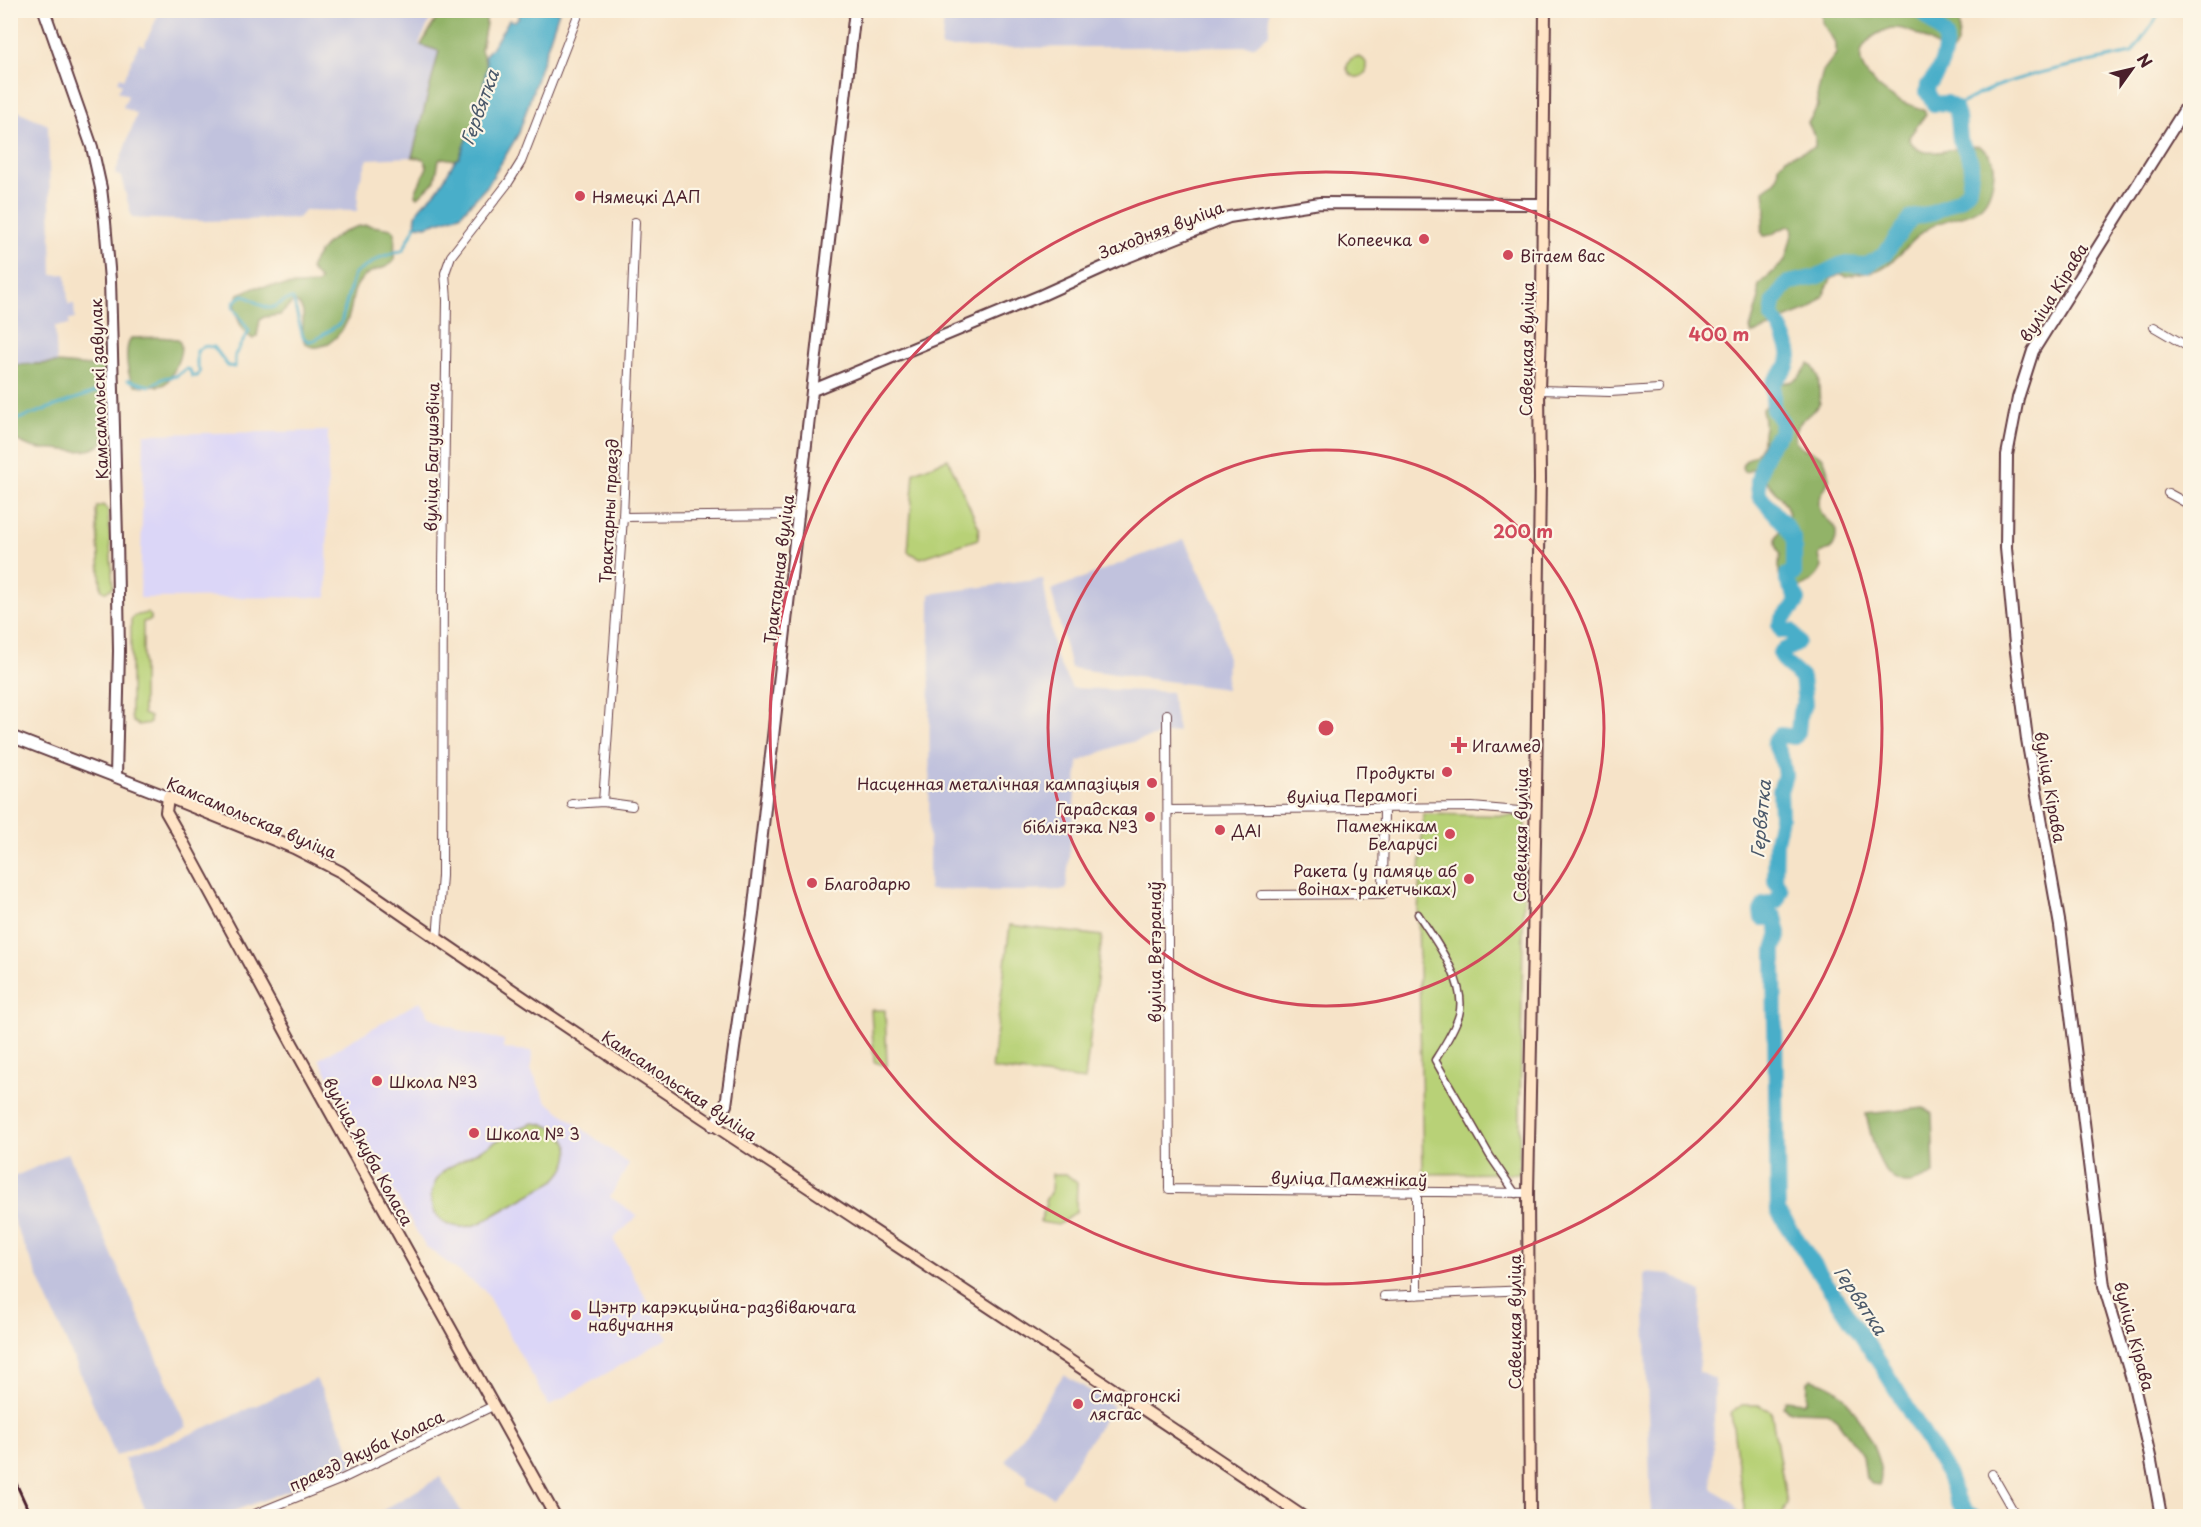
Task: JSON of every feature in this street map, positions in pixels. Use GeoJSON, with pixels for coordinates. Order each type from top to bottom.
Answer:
{"type":"FeatureCollection","features":[{"type":"Feature","properties":{"kind":"main road","name":"Савецкая вуліца"},"geometry":{"type":"LineString","coordinates":[[1530,1516],[1528,1193],[1536,808],[1545,10]]}},
{"type":"Feature","properties":{"kind":"main road","name":"Камсамольская вуліца"},"geometry":{"type":"LineString","coordinates":[[168,797],[319,859],[341,872],[713,1126],[1302,1516]]}},
{"type":"Feature","properties":{"kind":"main road","name":"вуліца Якуба Коласа"},"geometry":{"type":"LineString","coordinates":[[168,797],[166,812],[555,1516]]}},
{"type":"Feature","properties":{"kind":"street","name":"Камсамольскі завулак"},"geometry":{"type":"LineString","coordinates":[[44,10],[92,147],[101,188],[105,222],[110,280],[118,550],[119,651],[116,776]]}},
{"type":"Feature","properties":{"kind":"street","name":"вуліца Багушэвіча"},"geometry":{"type":"LineString","coordinates":[[437,939],[442,876],[445,273],[451,256],[508,183],[520,162],[580,10]]}},
{"type":"Feature","properties":{"kind":"street","name":"Трактарная вуліца"},"geometry":{"type":"LineString","coordinates":[[713,1126],[726,1105],[745,970],[799,515],[855,10]]}},
{"type":"Feature","properties":{"kind":"street","name":"вуліца Кірава"},"geometry":{"type":"LineString","coordinates":[[2161,1516],[2134,1386],[2104,1286],[2060,926],[2027,739],[2015,644],[2006,548],[2007,455],[2018,398],[2033,351],[2190,101]]}},
{"type":"Feature","properties":{"kind":"street","name":"Заходняя вуліца"},"geometry":{"type":"LineString","coordinates":[[813,390],[1042,295],[1117,261],[1228,217],[1320,203],[1543,204]]}},
{"type":"Feature","properties":{"kind":"street","name":"Трактарны праезд"},"geometry":{"type":"LineString","coordinates":[[603,802],[623,517],[635,222]]}},
{"type":"Feature","properties":{"kind":"street"},"geometry":{"type":"LineString","coordinates":[[2154,327],[2190,348]]}},
{"type":"Feature","properties":{"kind":"street"},"geometry":{"type":"LineString","coordinates":[[1539,390],[1610,392],[1659,389]]}},
{"type":"Feature","properties":{"kind":"street"},"geometry":{"type":"LineString","coordinates":[[2168,494],[2190,505]]}},
{"type":"Feature","properties":{"kind":"street"},"geometry":{"type":"LineString","coordinates":[[623,517],[799,515]]}},
{"type":"Feature","properties":{"kind":"street","name":"вуліца Ветэранаў"},"geometry":{"type":"LineString","coordinates":[[1167,714],[1169,1189]]}},
{"type":"Feature","properties":{"kind":"street","name":"Камсамольская вуліца"},"geometry":{"type":"LineString","coordinates":[[10,736],[168,797]]}},
{"type":"Feature","properties":{"kind":"street"},"geometry":{"type":"LineString","coordinates":[[572,804],[603,802],[632,806]]}},
{"type":"Feature","properties":{"kind":"street","name":"вуліца Перамогі"},"geometry":{"type":"LineString","coordinates":[[1168,810],[1472,807],[1519,811],[1536,808]]}},
{"type":"Feature","properties":{"kind":"street"},"geometry":{"type":"LineString","coordinates":[[1261,895],[1383,894],[1384,808]]}},
{"type":"Feature","properties":{"kind":"street"},"geometry":{"type":"LineString","coordinates":[[1418,914],[1443,952],[1460,992],[1460,1013],[1435,1060],[1490,1156],[1515,1194]]}},
{"type":"Feature","properties":{"kind":"street","name":"вуліца Памежнікаў"},"geometry":{"type":"LineString","coordinates":[[1169,1189],[1528,1193]]}},
{"type":"Feature","properties":{"kind":"street"},"geometry":{"type":"LineString","coordinates":[[1417,1192],[1418,1295]]}},
{"type":"Feature","properties":{"kind":"street"},"geometry":{"type":"LineString","coordinates":[[1384,1296],[1529,1290]]}},
{"type":"Feature","properties":{"kind":"street","name":"праезд Якуба Коласа"},"geometry":{"type":"LineString","coordinates":[[250,1516],[342,1479],[493,1406]]}},
{"type":"Feature","properties":{"kind":"street"},"geometry":{"type":"LineString","coordinates":[[1992,1474],[2016,1516]]}},
{"type":"Feature","properties":{"kind":"shaded area"},"geometry":{"type":"Polygon","coordinates":[[[160,11],[434,11],[419,44],[439,51],[412,157],[368,159],[359,182],[357,211],[305,210],[298,218],[268,219],[203,221],[132,218],[121,177],[115,174],[137,114],[123,107],[128,96],[118,91],[122,84],[118,82],[120,77],[124,79],[139,44],[144,46],[160,11]]]}},
{"type":"Feature","properties":{"kind":"shaded area"},"geometry":{"type":"Polygon","coordinates":[[[945,11],[1269,11],[1269,34],[1255,46],[941,48],[945,11]]]}},
{"type":"Feature","properties":{"kind":"shaded area"},"geometry":{"type":"Polygon","coordinates":[[[10,107],[48,125],[52,275],[66,274],[68,304],[74,304],[75,319],[69,319],[69,325],[55,326],[57,363],[11,365],[10,107]]]}},
{"type":"Feature","properties":{"kind":"shaded area"},"geometry":{"type":"Polygon","coordinates":[[[328,431],[327,597],[140,598],[144,434],[328,431]]]}},
{"type":"Feature","properties":{"kind":"shaded area"},"geometry":{"type":"Polygon","coordinates":[[[1184,539],[1218,612],[1227,655],[1226,689],[1071,668],[1051,590],[1184,539]]]}},
{"type":"Feature","properties":{"kind":"shaded area"},"geometry":{"type":"Polygon","coordinates":[[[1043,579],[1055,656],[1072,688],[1171,692],[1178,731],[1119,745],[1078,762],[1066,890],[929,890],[930,594],[1043,579]]]}},
{"type":"Feature","properties":{"kind":"shaded area","name":"Школа № 3"},"geometry":{"type":"Polygon","coordinates":[[[420,1001],[430,1017],[460,1031],[504,1040],[503,1049],[532,1051],[531,1070],[546,1101],[629,1164],[610,1197],[638,1216],[613,1239],[668,1338],[549,1406],[485,1291],[425,1246],[319,1059],[420,1001]]]}},
{"type":"Feature","properties":{"kind":"shaded area"},"geometry":{"type":"Polygon","coordinates":[[[68,1153],[187,1427],[116,1456],[11,1215],[11,1178],[68,1153]]]}},
{"type":"Feature","properties":{"kind":"shaded area"},"geometry":{"type":"Polygon","coordinates":[[[1644,1272],[1670,1274],[1701,1292],[1699,1372],[1715,1379],[1712,1489],[1732,1501],[1741,1516],[1651,1516],[1644,1272]]]}},
{"type":"Feature","properties":{"kind":"shaded area"},"geometry":{"type":"Polygon","coordinates":[[[1064,1374],[1113,1406],[1053,1497],[1027,1482],[1027,1475],[1005,1461],[1064,1374]]]}},
{"type":"Feature","properties":{"kind":"shaded area"},"geometry":{"type":"Polygon","coordinates":[[[316,1379],[358,1464],[221,1516],[148,1516],[124,1459],[177,1440],[316,1379]]]}},
{"type":"Feature","properties":{"kind":"shaded area"},"geometry":{"type":"Polygon","coordinates":[[[440,1477],[464,1516],[373,1516],[440,1477]]]}},
{"type":"Feature","properties":{"kind":"green space"},"geometry":{"type":"Polygon","coordinates":[[[441,11],[486,11],[481,50],[487,66],[483,86],[486,98],[484,111],[471,129],[459,158],[439,160],[435,181],[418,197],[415,195],[416,191],[427,167],[424,159],[412,157],[439,51],[421,45],[441,11]]]}},
{"type":"Feature","properties":{"kind":"green space"},"geometry":{"type":"Polygon","coordinates":[[[1822,11],[1955,11],[1958,22],[1957,42],[1952,52],[1947,55],[1915,33],[1892,28],[1877,34],[1867,42],[1862,51],[1861,61],[1869,77],[1882,90],[1897,100],[1924,110],[1926,114],[1909,137],[1914,146],[1920,150],[1939,152],[1978,146],[1988,153],[1994,171],[1986,200],[1971,212],[1927,229],[1882,268],[1846,276],[1841,274],[1831,279],[1823,296],[1810,309],[1752,334],[1750,329],[1759,298],[1759,285],[1785,261],[1793,231],[1791,226],[1787,226],[1764,236],[1761,231],[1766,211],[1764,190],[1776,181],[1779,166],[1787,157],[1815,147],[1815,137],[1808,123],[1818,106],[1817,96],[1823,71],[1836,54],[1836,44],[1822,22],[1822,11]]]}},
{"type":"Feature","properties":{"kind":"green space"},"geometry":{"type":"Polygon","coordinates":[[[1357,57],[1364,60],[1367,67],[1364,74],[1357,77],[1350,74],[1347,67],[1350,60],[1357,57]]]}},
{"type":"Feature","properties":{"kind":"green space"},"geometry":{"type":"Polygon","coordinates":[[[366,225],[392,229],[395,233],[394,261],[387,267],[369,273],[357,284],[350,312],[336,337],[322,346],[307,345],[302,332],[302,310],[294,301],[280,315],[264,317],[260,320],[257,336],[253,339],[244,331],[236,312],[238,294],[257,287],[318,284],[320,280],[310,269],[319,252],[340,234],[366,225]]]}},
{"type":"Feature","properties":{"kind":"green space"},"geometry":{"type":"Polygon","coordinates":[[[162,337],[178,340],[181,350],[177,364],[170,378],[163,385],[152,387],[135,385],[132,381],[127,355],[131,338],[162,337]]]}},
{"type":"Feature","properties":{"kind":"green space"},"geometry":{"type":"Polygon","coordinates":[[[57,363],[101,367],[107,373],[111,410],[110,429],[101,444],[94,448],[79,451],[41,449],[11,439],[11,365],[57,363]]]}},
{"type":"Feature","properties":{"kind":"green space"},"geometry":{"type":"Polygon","coordinates":[[[1809,364],[1818,376],[1820,403],[1799,424],[1795,438],[1800,446],[1820,455],[1825,462],[1829,480],[1819,502],[1820,509],[1834,526],[1836,539],[1832,549],[1819,554],[1822,567],[1815,578],[1797,588],[1785,583],[1780,576],[1780,554],[1776,539],[1789,516],[1786,505],[1764,478],[1769,461],[1764,460],[1749,471],[1744,472],[1742,467],[1760,449],[1764,438],[1762,409],[1776,383],[1796,380],[1809,364]]]}},
{"type":"Feature","properties":{"kind":"green space"},"geometry":{"type":"Polygon","coordinates":[[[948,459],[979,528],[978,539],[921,558],[908,552],[914,472],[948,459]]]}},
{"type":"Feature","properties":{"kind":"green space"},"geometry":{"type":"Polygon","coordinates":[[[103,505],[108,510],[113,587],[106,592],[101,588],[96,511],[97,507],[103,505]]]}},
{"type":"Feature","properties":{"kind":"green space"},"geometry":{"type":"Polygon","coordinates":[[[147,613],[151,616],[151,620],[143,622],[143,714],[150,717],[150,723],[138,725],[131,717],[131,620],[134,616],[147,613]]]}},
{"type":"Feature","properties":{"kind":"green space"},"geometry":{"type":"Polygon","coordinates":[[[1423,814],[1525,816],[1519,1173],[1423,1174],[1418,914],[1423,814]]]}},
{"type":"Feature","properties":{"kind":"green space"},"geometry":{"type":"Polygon","coordinates":[[[1010,925],[1102,936],[1085,1080],[992,1069],[1010,925]]]}},
{"type":"Feature","properties":{"kind":"green space"},"geometry":{"type":"Polygon","coordinates":[[[871,1010],[885,1010],[887,1066],[874,1062],[871,1010]]]}},
{"type":"Feature","properties":{"kind":"green space"},"geometry":{"type":"Polygon","coordinates":[[[1924,1108],[1932,1114],[1934,1174],[1914,1182],[1897,1181],[1883,1167],[1866,1114],[1924,1108]]]}},
{"type":"Feature","properties":{"kind":"green space"},"geometry":{"type":"Polygon","coordinates":[[[533,1123],[555,1130],[563,1136],[567,1144],[569,1153],[567,1162],[554,1181],[478,1224],[464,1227],[452,1225],[435,1213],[432,1192],[437,1180],[446,1169],[533,1123]]]}},
{"type":"Feature","properties":{"kind":"green space"},"geometry":{"type":"Polygon","coordinates":[[[1052,1174],[1066,1174],[1077,1183],[1076,1212],[1058,1225],[1040,1222],[1046,1206],[1045,1201],[1051,1191],[1052,1174]]]}},
{"type":"Feature","properties":{"kind":"green space"},"geometry":{"type":"Polygon","coordinates":[[[1812,1379],[1838,1390],[1854,1411],[1875,1451],[1881,1476],[1879,1485],[1872,1484],[1866,1479],[1863,1456],[1837,1420],[1827,1412],[1791,1411],[1783,1406],[1786,1400],[1803,1402],[1807,1400],[1808,1382],[1812,1379]]]}},
{"type":"Feature","properties":{"kind":"green space"},"geometry":{"type":"Polygon","coordinates":[[[1742,1405],[1759,1405],[1771,1411],[1787,1503],[1782,1516],[1745,1515],[1731,1413],[1742,1405]]]}},
{"type":"Feature","properties":{"kind":"water"},"geometry":{"type":"Polygon","coordinates":[[[519,11],[559,11],[519,133],[488,185],[460,215],[426,226],[416,225],[416,214],[437,190],[455,160],[459,158],[469,132],[484,111],[486,98],[483,86],[487,66],[485,55],[509,20],[515,21],[519,17],[519,11]]]}},
{"type":"Feature","properties":{"kind":"waterway","name":"Гервятка"},"geometry":{"type":"LineString","coordinates":[[1921,10],[1946,37],[1942,63],[1928,85],[1927,92],[1934,104],[1946,103],[1955,108],[1960,140],[1972,164],[1969,189],[1961,198],[1932,213],[1911,218],[1885,254],[1867,265],[1842,264],[1816,277],[1788,283],[1774,301],[1772,317],[1780,327],[1790,356],[1787,366],[1773,383],[1773,409],[1782,422],[1781,432],[1772,443],[1762,463],[1758,481],[1759,495],[1786,526],[1794,540],[1794,574],[1787,575],[1787,581],[1798,600],[1779,626],[1782,631],[1791,631],[1798,641],[1780,653],[1786,664],[1802,678],[1805,704],[1800,712],[1798,732],[1795,737],[1780,735],[1774,742],[1783,763],[1785,775],[1780,791],[1781,817],[1776,841],[1775,881],[1781,890],[1777,901],[1765,904],[1761,911],[1762,918],[1766,918],[1768,913],[1775,917],[1779,933],[1774,949],[1778,1211],[1883,1368],[1947,1473],[1957,1500],[1967,1513],[1973,1516]]}},
{"type":"Feature","properties":{"kind":"waterway"},"geometry":{"type":"LineString","coordinates":[[1955,108],[1973,97],[2016,80],[2132,53],[2162,10]]}},
{"type":"Feature","properties":{"kind":"waterway","name":"Гервятка"},"geometry":{"type":"LineString","coordinates":[[128,380],[150,386],[164,378],[176,376],[186,369],[190,370],[192,376],[197,376],[200,372],[197,364],[197,351],[205,346],[214,347],[228,366],[235,367],[235,355],[249,331],[233,307],[235,301],[243,295],[270,308],[293,299],[303,337],[308,341],[315,340],[341,323],[354,274],[381,257],[403,250],[416,225]]}},
{"type":"Feature","properties":{"kind":"waterway","name":"Гервятка"},"geometry":{"type":"LineString","coordinates":[[10,422],[106,388]]}},
{"type":"Feature","properties":{"kind":"railway"},"geometry":{"type":"LineString","coordinates":[[10,1470],[31,1516]]}},
{"type":"Feature","properties":{"kind":"place","name":"Нямецкі ДАП"},"geometry":{"type":"Point","coordinates":[580,196]}},
{"type":"Feature","properties":{"kind":"place","name":"Копеечка"},"geometry":{"type":"Point","coordinates":[1424,239]}},
{"type":"Feature","properties":{"kind":"place","name":"Вітаем вас"},"geometry":{"type":"Point","coordinates":[1508,255]}},
{"type":"Feature","properties":{"kind":"place","name":"Игалмед"},"geometry":{"type":"Point","coordinates":[1459,745]}},
{"type":"Feature","properties":{"kind":"place","name":"Продукты"},"geometry":{"type":"Point","coordinates":[1447,772]}},
{"type":"Feature","properties":{"kind":"place","name":"Насценная металічная кампазіцыя"},"geometry":{"type":"Point","coordinates":[1152,783]}},
{"type":"Feature","properties":{"kind":"place","name":"Гарадская бібліятэка №3"},"geometry":{"type":"Point","coordinates":[1150,817]}},
{"type":"Feature","properties":{"kind":"place","name":"ДАІ"},"geometry":{"type":"Point","coordinates":[1220,830]}},
{"type":"Feature","properties":{"kind":"place","name":"Памежнікам Беларусі"},"geometry":{"type":"Point","coordinates":[1450,834]}},
{"type":"Feature","properties":{"kind":"place","name":"Ракета (у памяць аб воінах-ракетчыках)"},"geometry":{"type":"Point","coordinates":[1469,879]}},
{"type":"Feature","properties":{"kind":"place","name":"Благодарю"},"geometry":{"type":"Point","coordinates":[812,883]}},
{"type":"Feature","properties":{"kind":"place","name":"Школа №3"},"geometry":{"type":"Point","coordinates":[377,1081]}},
{"type":"Feature","properties":{"kind":"place","name":"Школа № 3"},"geometry":{"type":"Point","coordinates":[474,1133]}},
{"type":"Feature","properties":{"kind":"place","name":"Цэнтр карэкцыйна-развіваючага навучання"},"geometry":{"type":"Point","coordinates":[576,1315]}},
{"type":"Feature","properties":{"kind":"place","name":"Смаргонскі лясгас"},"geometry":{"type":"Point","coordinates":[1078,1404]}}]}
